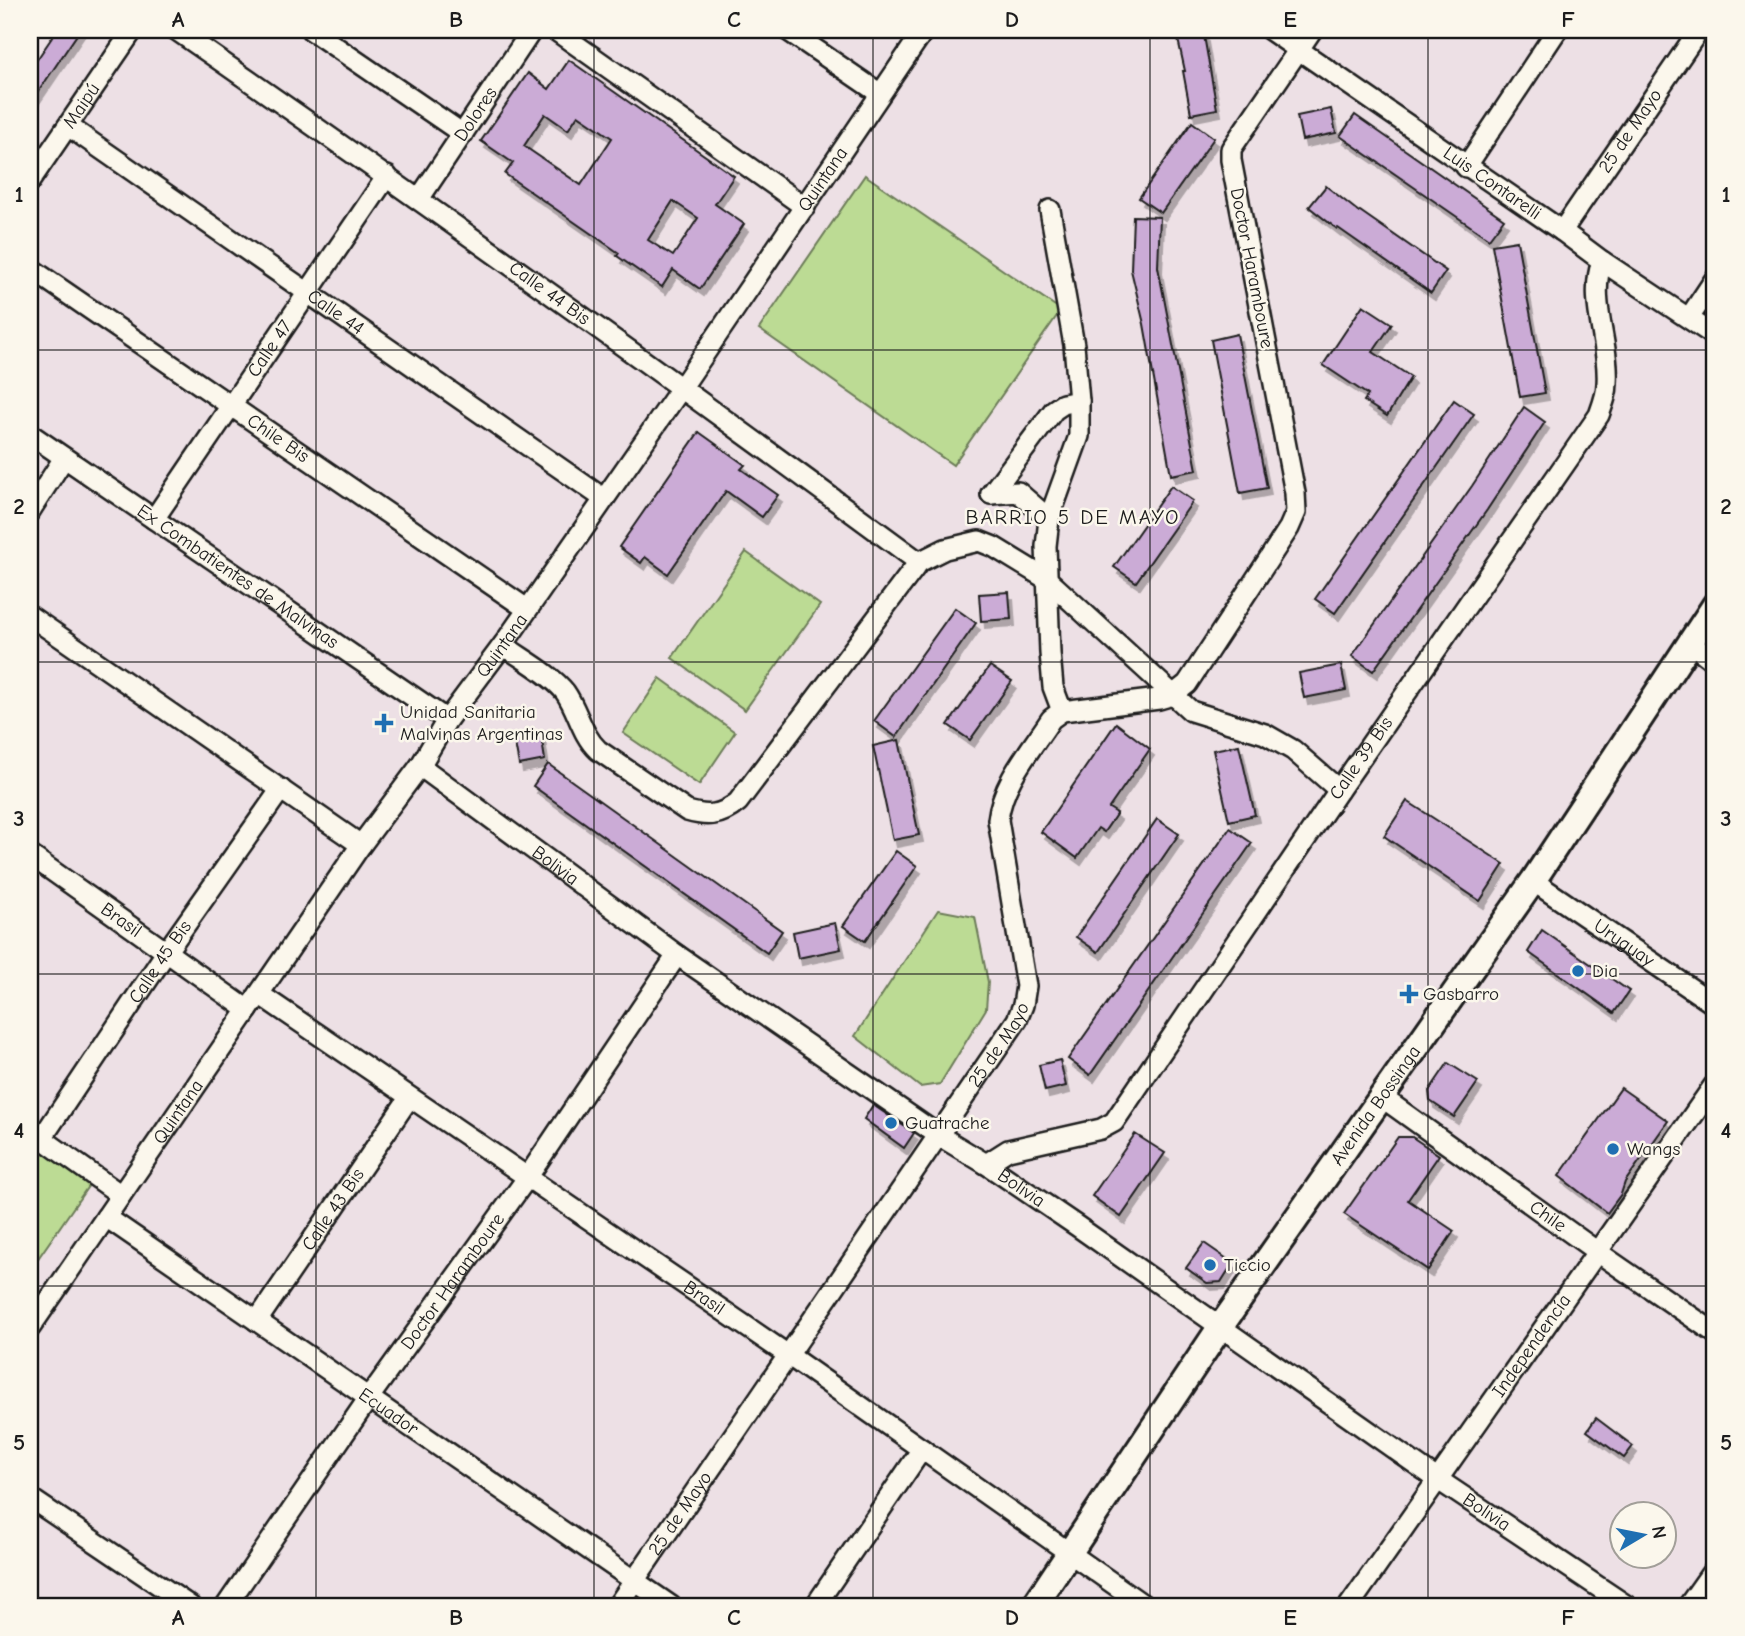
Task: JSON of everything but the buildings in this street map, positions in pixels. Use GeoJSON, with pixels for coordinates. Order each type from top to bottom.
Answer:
{"type":"FeatureCollection","features":[{"type":"Feature","properties":{"kind":"main road","name":"Avenida Bossinga"},"geometry":{"type":"LineString","coordinates":[[1034,1606],[1221,1325],[1533,881],[1715,604]]}},
{"type":"Feature","properties":{"kind":"street","name":"Maipú"},"geometry":{"type":"LineString","coordinates":[[30,181],[133,30]]}},
{"type":"Feature","properties":{"kind":"street","name":"Calle 44 Bis"},"geometry":{"type":"LineString","coordinates":[[176,30],[387,176],[682,387],[919,562]]}},
{"type":"Feature","properties":{"kind":"street"},"geometry":{"type":"LineString","coordinates":[[311,30],[463,134]]}},
{"type":"Feature","properties":{"kind":"street","name":"Dolores"},"geometry":{"type":"LineString","coordinates":[[419,199],[532,30]]}},
{"type":"Feature","properties":{"kind":"street"},"geometry":{"type":"LineString","coordinates":[[555,30],[806,207]]}},
{"type":"Feature","properties":{"kind":"street"},"geometry":{"type":"LineString","coordinates":[[787,30],[879,93]]}},
{"type":"Feature","properties":{"kind":"street","name":"Quintana"},"geometry":{"type":"LineString","coordinates":[[30,1328],[361,845],[420,766],[447,720],[503,645],[806,207],[879,93],[924,30]]}},
{"type":"Feature","properties":{"kind":"street","name":"Luis Contarelli"},"geometry":{"type":"LineString","coordinates":[[1270,30],[1602,261],[1715,336]]}},
{"type":"Feature","properties":{"kind":"street","name":"Doctor Haramboure"},"geometry":{"type":"LineString","coordinates":[[1173,695],[1186,684],[1289,528],[1296,512],[1295,493],[1231,149],[1312,30]]}},
{"type":"Feature","properties":{"kind":"street"},"geometry":{"type":"LineString","coordinates":[[1466,167],[1557,30]]}},
{"type":"Feature","properties":{"kind":"street","name":"25 de Mayo"},"geometry":{"type":"LineString","coordinates":[[1562,231],[1699,30]]}},
{"type":"Feature","properties":{"kind":"street","name":"Calle 44"},"geometry":{"type":"LineString","coordinates":[[68,126],[603,498]]}},
{"type":"Feature","properties":{"kind":"street","name":"Calle 47"},"geometry":{"type":"LineString","coordinates":[[154,519],[387,176]]}},
{"type":"Feature","properties":{"kind":"street"},"geometry":{"type":"LineString","coordinates":[[1050,210],[1074,345],[1079,401],[1079,436],[1049,519],[1046,547],[1053,687],[1062,711],[1173,695]]}},
{"type":"Feature","properties":{"kind":"street","name":"Calle 39 Bis"},"geometry":{"type":"LineString","coordinates":[[986,1164],[1008,1150],[1101,1129],[1114,1122],[1339,790],[1599,415],[1608,380],[1596,291],[1602,261]]}},
{"type":"Feature","properties":{"kind":"street","name":"Chile Bis"},"geometry":{"type":"LineString","coordinates":[[30,268],[527,609]]}},
{"type":"Feature","properties":{"kind":"street"},"geometry":{"type":"LineString","coordinates":[[1689,318],[1715,279]]}},
{"type":"Feature","properties":{"kind":"street"},"geometry":{"type":"LineString","coordinates":[[1049,519],[1018,492],[991,495],[1054,410],[1063,404],[1079,401]]}},
{"type":"Feature","properties":{"kind":"street","name":"Ex Combatientes de Malvinas"},"geometry":{"type":"LineString","coordinates":[[30,434],[447,720]]}},
{"type":"Feature","properties":{"kind":"street"},"geometry":{"type":"LineString","coordinates":[[30,511],[64,458]]}},
{"type":"Feature","properties":{"kind":"street"},"geometry":{"type":"LineString","coordinates":[[503,645],[555,682],[565,693],[588,741],[598,750],[687,811],[713,815],[726,812],[737,802],[919,562],[945,549],[979,541],[994,547],[1048,580],[1191,710],[1265,734],[1293,750],[1339,790]]}},
{"type":"Feature","properties":{"kind":"street"},"geometry":{"type":"LineString","coordinates":[[30,616],[361,845]]}},
{"type":"Feature","properties":{"kind":"street"},"geometry":{"type":"LineString","coordinates":[[1689,642],[1715,662]]}},
{"type":"Feature","properties":{"kind":"street","name":"25 de Mayo"},"geometry":{"type":"LineString","coordinates":[[617,1606],[1017,1020],[1026,986],[998,820],[1000,802],[1051,719],[1062,711]]}},
{"type":"Feature","properties":{"kind":"street","name":"Bolivia"},"geometry":{"type":"LineString","coordinates":[[420,766],[677,954],[938,1135],[986,1164],[1221,1325],[1437,1479],[1627,1606]]}},
{"type":"Feature","properties":{"kind":"street","name":"Calle 45 Bis"},"geometry":{"type":"LineString","coordinates":[[36,1134],[281,789]]}},
{"type":"Feature","properties":{"kind":"street","name":"Brasil"},"geometry":{"type":"LineString","coordinates":[[30,855],[167,951],[409,1098],[788,1355],[1145,1606]]}},
{"type":"Feature","properties":{"kind":"street","name":"Uruguay"},"geometry":{"type":"LineString","coordinates":[[1533,881],[1715,1005]]}},
{"type":"Feature","properties":{"kind":"street","name":"Doctor Haramboure"},"geometry":{"type":"LineString","coordinates":[[226,1606],[368,1399],[527,1178],[677,954]]}},
{"type":"Feature","properties":{"kind":"street","name":"Independencía"},"geometry":{"type":"LineString","coordinates":[[1349,1606],[1715,1084]]}},
{"type":"Feature","properties":{"kind":"street","name":"Calle 43 Bis"},"geometry":{"type":"LineString","coordinates":[[257,1321],[409,1098]]}},
{"type":"Feature","properties":{"kind":"street","name":"Chile"},"geometry":{"type":"LineString","coordinates":[[1383,1098],[1715,1333]]}},
{"type":"Feature","properties":{"kind":"street"},"geometry":{"type":"LineString","coordinates":[[36,1134],[121,1195]]}},
{"type":"Feature","properties":{"kind":"street","name":"Ecuador"},"geometry":{"type":"LineString","coordinates":[[106,1217],[671,1606]]}},
{"type":"Feature","properties":{"kind":"street"},"geometry":{"type":"LineString","coordinates":[[815,1606],[922,1449]]}},
{"type":"Feature","properties":{"kind":"street"},"geometry":{"type":"LineString","coordinates":[[30,1498],[184,1605]]}},
{"type":"Feature","properties":{"kind":"street"},"geometry":{"type":"LineString","coordinates":[[1688,1606],[1715,1568]]}},
{"type":"Feature","properties":{"kind":"green space"},"geometry":{"type":"Polygon","coordinates":[[[865,175],[1061,310],[953,465],[759,329],[865,175]]]}},
{"type":"Feature","properties":{"kind":"green space"},"geometry":{"type":"Polygon","coordinates":[[[746,552],[820,605],[745,710],[672,658],[746,552]]]}},
{"type":"Feature","properties":{"kind":"green space"},"geometry":{"type":"Polygon","coordinates":[[[660,678],[735,732],[699,785],[623,733],[660,678]]]}},
{"type":"Feature","properties":{"kind":"green space"},"geometry":{"type":"Polygon","coordinates":[[[938,910],[975,917],[988,982],[986,1009],[940,1084],[920,1087],[855,1036],[938,910]]]}},
{"type":"Feature","properties":{"kind":"green space"},"geometry":{"type":"Polygon","coordinates":[[[30,1140],[91,1182],[30,1270],[30,1140]]]}},
{"type":"Feature","properties":{"kind":"place","name":"Unidad Sanitaria Malvinas Argentinas"},"geometry":{"type":"Point","coordinates":[384,723]}},
{"type":"Feature","properties":{"kind":"place","name":"Dia"},"geometry":{"type":"Point","coordinates":[1578,971]}},
{"type":"Feature","properties":{"kind":"place","name":"Gasbarro"},"geometry":{"type":"Point","coordinates":[1409,994]}},
{"type":"Feature","properties":{"kind":"place","name":"Guatrache"},"geometry":{"type":"Point","coordinates":[891,1123]}},
{"type":"Feature","properties":{"kind":"place","name":"Wangs"},"geometry":{"type":"Point","coordinates":[1613,1149]}},
{"type":"Feature","properties":{"kind":"place","name":"Ticcio"},"geometry":{"type":"Point","coordinates":[1210,1265]}},
{"type":"Feature","properties":{"kind":"district","name":"BARRIO 5 DE MAYO"},"geometry":{"type":"Point","coordinates":[1073,517]}}]}
